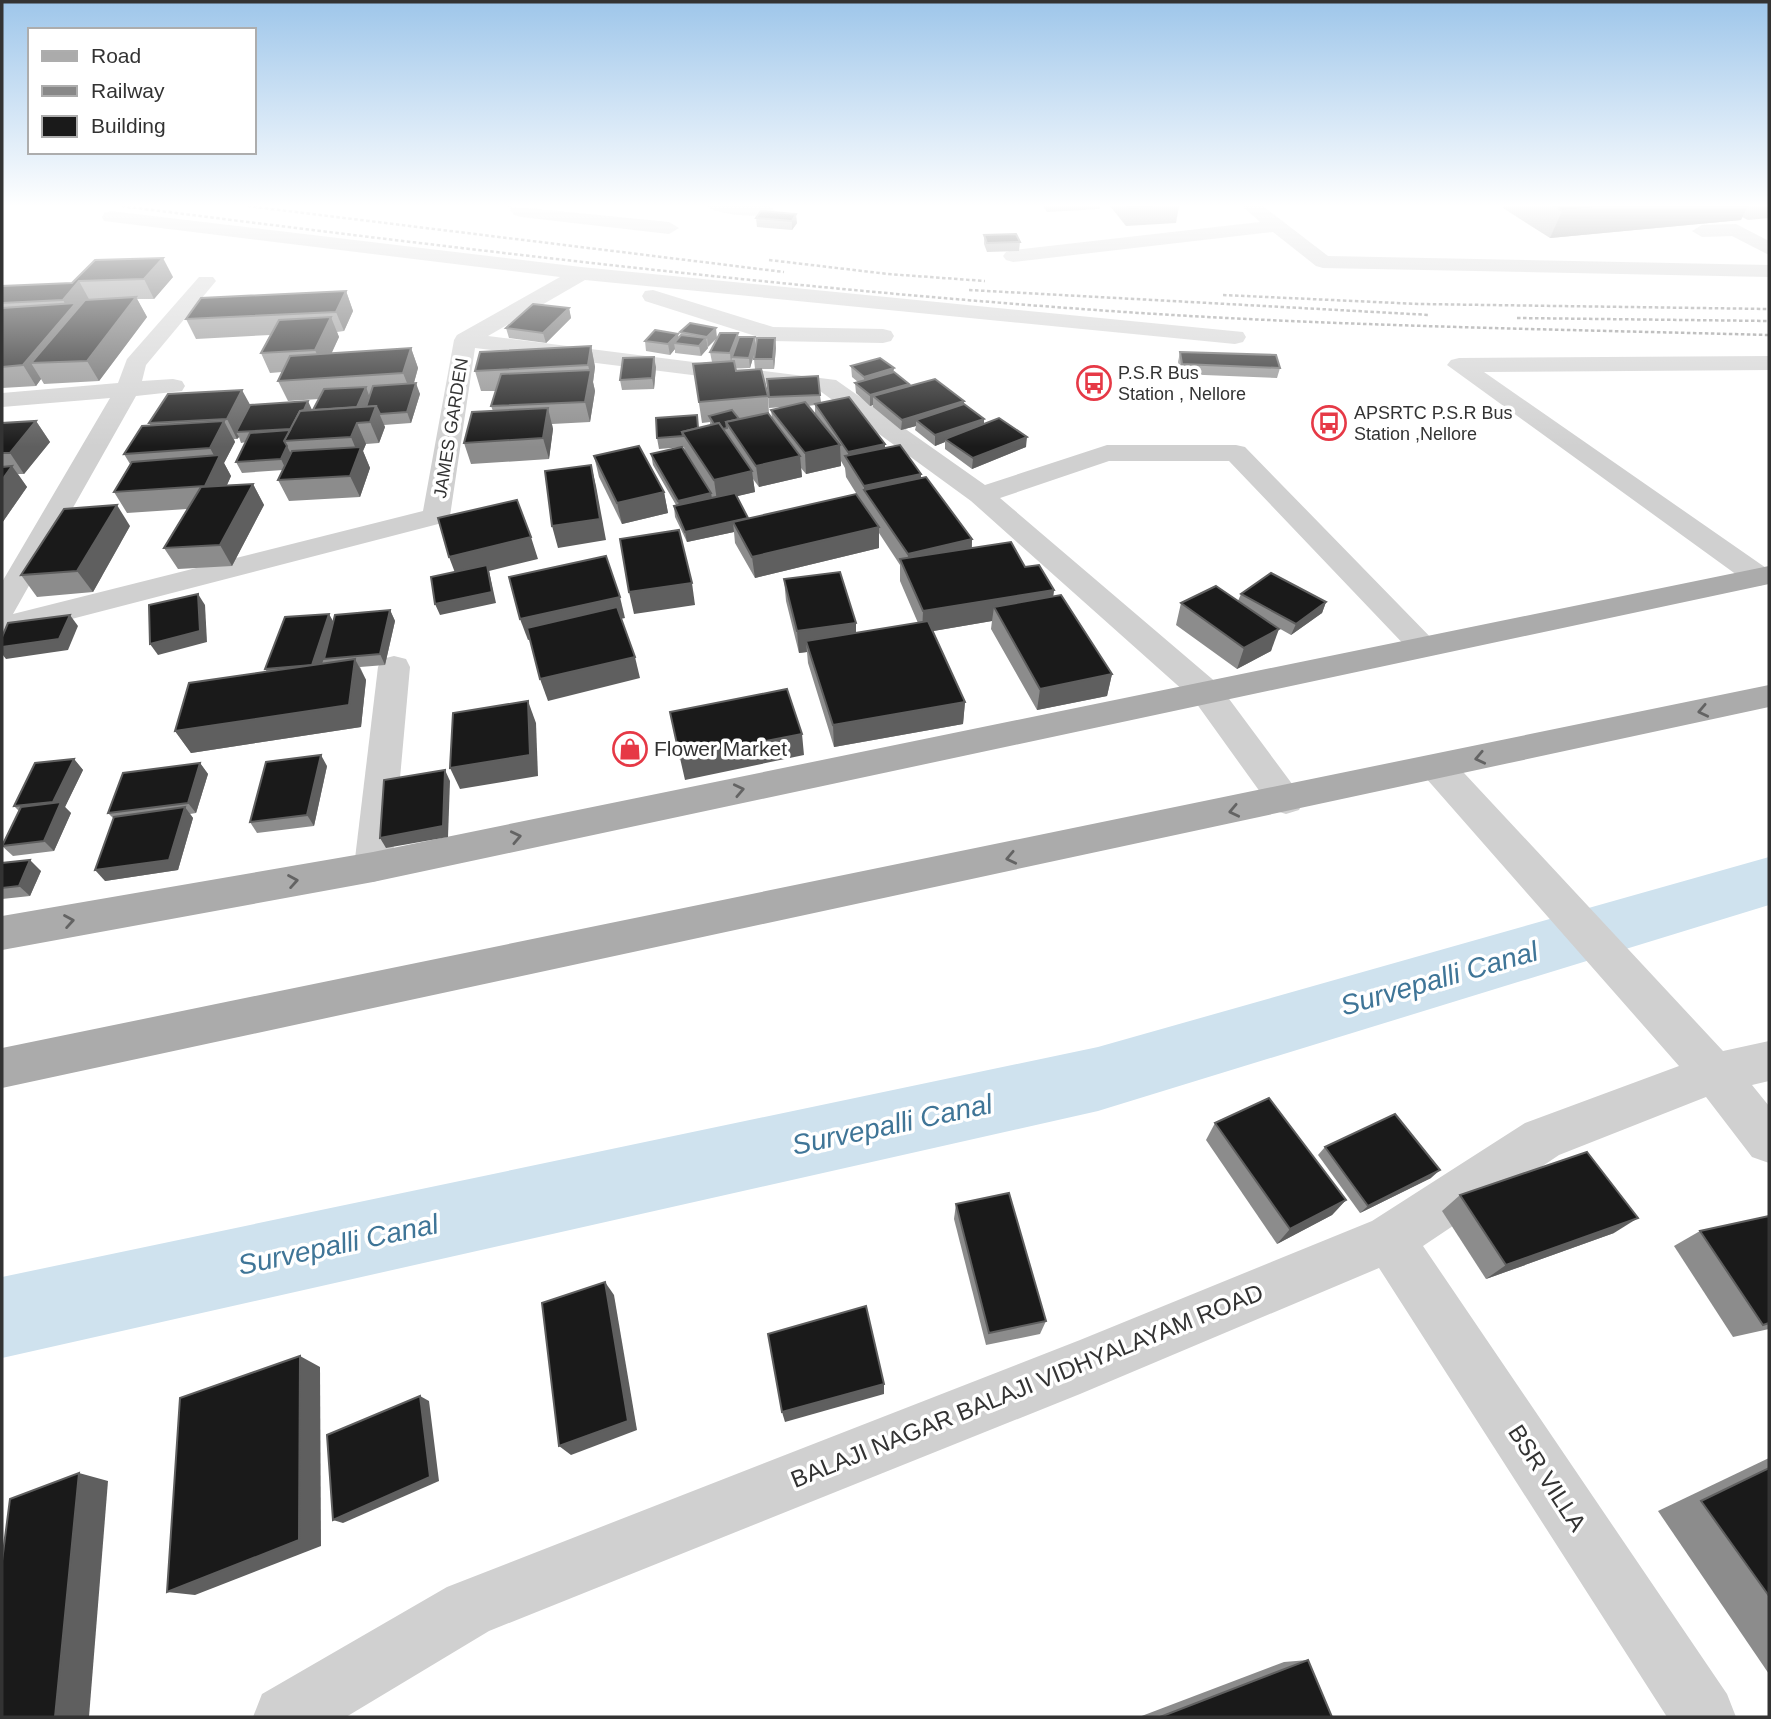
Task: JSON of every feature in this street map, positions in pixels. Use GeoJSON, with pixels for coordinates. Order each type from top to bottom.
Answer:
{"type":"FeatureCollection","features":[{"type":"Feature","properties":{"kind":"main road"},"geometry":{"type":"LineString","coordinates":[[2,933],[373,867],[1764,576]]}},
{"type":"Feature","properties":{"kind":"main road"},"geometry":{"type":"LineString","coordinates":[[2,1068],[1286,800],[1769,696]]}},
{"type":"Feature","properties":{"kind":"street"},"geometry":{"type":"LineString","coordinates":[[2,608],[128,389],[135,364],[202,286]]}},
{"type":"Feature","properties":{"kind":"street"},"geometry":{"type":"LineString","coordinates":[[465,340],[558,286]]}},
{"type":"Feature","properties":{"kind":"street"},"geometry":{"type":"LineString","coordinates":[[622,286],[771,334],[883,336]]}},
{"type":"Feature","properties":{"kind":"street"},"geometry":{"type":"LineString","coordinates":[[716,286],[1235,337]]}},
{"type":"Feature","properties":{"kind":"street","name":"JAMES GARDEN"},"geometry":{"type":"LineString","coordinates":[[2,627],[436,516],[465,340],[827,385],[981,495]]}},
{"type":"Feature","properties":{"kind":"street"},"geometry":{"type":"LineString","coordinates":[[1764,576],[1460,365],[1769,363]]}},
{"type":"Feature","properties":{"kind":"street"},"geometry":{"type":"LineString","coordinates":[[2,400],[173,386]]}},
{"type":"Feature","properties":{"kind":"street"},"geometry":{"type":"LineString","coordinates":[[981,495],[1107,453],[1236,453],[1423,646]]}},
{"type":"Feature","properties":{"kind":"street"},"geometry":{"type":"LineString","coordinates":[[981,495],[1206,692],[1286,800]]}},
{"type":"Feature","properties":{"kind":"street"},"geometry":{"type":"LineString","coordinates":[[373,867],[394,667]]}},
{"type":"Feature","properties":{"kind":"street"},"geometry":{"type":"LineString","coordinates":[[1438,768],[1714,1073],[1769,1141]]}},
{"type":"Feature","properties":{"kind":"street","name":"BALAJI NAGAR BALAJI VIDHYALAYAM ROAD"},"geometry":{"type":"LineString","coordinates":[[285,1717],[469,1609],[1067,1372],[1389,1239],[1542,1139],[1714,1073],[1769,1061]]}},
{"type":"Feature","properties":{"kind":"street","name":"BSR VILLA"},"geometry":{"type":"LineString","coordinates":[[1389,1239],[1704,1717]]}},
{"type":"Feature","properties":{"kind":"building"},"geometry":{"type":"Polygon","coordinates":[[[2,286],[75,286],[63,300],[2,303],[2,286]]]}},
{"type":"Feature","properties":{"kind":"building"},"geometry":{"type":"Polygon","coordinates":[[[346,291],[336,312],[186,319],[201,298],[346,291]]]}},
{"type":"Feature","properties":{"kind":"building"},"geometry":{"type":"Polygon","coordinates":[[[136,297],[87,361],[31,363],[85,300],[136,297]]]}},
{"type":"Feature","properties":{"kind":"building"},"geometry":{"type":"Polygon","coordinates":[[[76,303],[23,365],[2,367],[2,308],[76,303]]]}},
{"type":"Feature","properties":{"kind":"building"},"geometry":{"type":"Polygon","coordinates":[[[533,304],[569,308],[543,333],[506,328],[533,304]]]}},
{"type":"Feature","properties":{"kind":"building"},"geometry":{"type":"Polygon","coordinates":[[[331,317],[315,350],[261,353],[279,320],[331,317]]]}},
{"type":"Feature","properties":{"kind":"building"},"geometry":{"type":"Polygon","coordinates":[[[690,323],[716,328],[707,337],[680,332],[690,323]]]}},
{"type":"Feature","properties":{"kind":"building"},"geometry":{"type":"Polygon","coordinates":[[[655,330],[678,334],[668,344],[645,341],[655,330]]]}},
{"type":"Feature","properties":{"kind":"building"},"geometry":{"type":"Polygon","coordinates":[[[720,333],[738,333],[730,353],[710,352],[720,333]]]}},
{"type":"Feature","properties":{"kind":"building"},"geometry":{"type":"Polygon","coordinates":[[[681,335],[706,338],[699,346],[674,343],[681,335]]]}},
{"type":"Feature","properties":{"kind":"building"},"geometry":{"type":"Polygon","coordinates":[[[739,337],[755,337],[749,358],[732,357],[739,337]]]}},
{"type":"Feature","properties":{"kind":"building"},"geometry":{"type":"Polygon","coordinates":[[[757,338],[775,338],[773,359],[754,359],[757,338]]]}},
{"type":"Feature","properties":{"kind":"building"},"geometry":{"type":"Polygon","coordinates":[[[591,346],[588,365],[475,371],[480,352],[591,346]]]}},
{"type":"Feature","properties":{"kind":"building"},"geometry":{"type":"Polygon","coordinates":[[[411,348],[403,373],[278,381],[290,356],[411,348]]]}},
{"type":"Feature","properties":{"kind":"building"},"geometry":{"type":"Polygon","coordinates":[[[1180,352],[1276,355],[1280,368],[1182,364],[1180,352]]]}},
{"type":"Feature","properties":{"kind":"building"},"geometry":{"type":"Polygon","coordinates":[[[654,357],[652,378],[620,380],[623,358],[654,357]]]}},
{"type":"Feature","properties":{"kind":"building"},"geometry":{"type":"Polygon","coordinates":[[[880,358],[894,368],[864,377],[851,366],[880,358]]]}},
{"type":"Feature","properties":{"kind":"building"},"geometry":{"type":"Polygon","coordinates":[[[734,361],[736,371],[761,369],[768,396],[699,402],[693,364],[734,361]]]}},
{"type":"Feature","properties":{"kind":"building"},"geometry":{"type":"Polygon","coordinates":[[[591,370],[585,402],[491,406],[501,374],[591,370]]]}},
{"type":"Feature","properties":{"kind":"building"},"geometry":{"type":"Polygon","coordinates":[[[894,372],[909,384],[870,395],[855,383],[894,372]]]}},
{"type":"Feature","properties":{"kind":"building"},"geometry":{"type":"Polygon","coordinates":[[[818,376],[820,395],[769,397],[767,379],[818,376]]]}},
{"type":"Feature","properties":{"kind":"building"},"geometry":{"type":"Polygon","coordinates":[[[935,379],[964,401],[902,420],[873,396],[935,379]]]}},
{"type":"Feature","properties":{"kind":"building"},"geometry":{"type":"Polygon","coordinates":[[[416,383],[407,412],[380,414],[376,406],[366,407],[373,386],[416,383]]]}},
{"type":"Feature","properties":{"kind":"building"},"geometry":{"type":"Polygon","coordinates":[[[366,387],[357,407],[313,410],[324,389],[366,387]]]}},
{"type":"Feature","properties":{"kind":"building"},"geometry":{"type":"Polygon","coordinates":[[[242,390],[227,419],[149,423],[168,394],[242,390]]]}},
{"type":"Feature","properties":{"kind":"building"},"geometry":{"type":"Polygon","coordinates":[[[849,397],[885,444],[848,452],[815,404],[849,397]]]}},
{"type":"Feature","properties":{"kind":"building"},"geometry":{"type":"Polygon","coordinates":[[[308,401],[291,429],[236,432],[250,405],[308,401]]]}},
{"type":"Feature","properties":{"kind":"building"},"geometry":{"type":"Polygon","coordinates":[[[805,402],[840,445],[805,453],[771,410],[805,402]]]}},
{"type":"Feature","properties":{"kind":"building"},"geometry":{"type":"Polygon","coordinates":[[[964,404],[984,419],[935,435],[916,420],[964,404]]]}},
{"type":"Feature","properties":{"kind":"building"},"geometry":{"type":"Polygon","coordinates":[[[376,406],[370,422],[357,423],[351,437],[284,441],[300,411],[376,406]]]}},
{"type":"Feature","properties":{"kind":"building"},"geometry":{"type":"Polygon","coordinates":[[[548,408],[543,438],[464,443],[472,412],[548,408]]]}},
{"type":"Feature","properties":{"kind":"building"},"geometry":{"type":"Polygon","coordinates":[[[732,410],[739,419],[726,422],[727,428],[723,429],[719,423],[714,424],[709,416],[732,410]]]}},
{"type":"Feature","properties":{"kind":"building"},"geometry":{"type":"Polygon","coordinates":[[[768,413],[800,456],[756,466],[726,422],[768,413]]]}},
{"type":"Feature","properties":{"kind":"building"},"geometry":{"type":"Polygon","coordinates":[[[697,415],[698,428],[682,432],[683,436],[657,438],[656,418],[697,415]]]}},
{"type":"Feature","properties":{"kind":"building"},"geometry":{"type":"Polygon","coordinates":[[[999,418],[1027,437],[973,458],[945,439],[999,418]]]}},
{"type":"Feature","properties":{"kind":"building"},"geometry":{"type":"Polygon","coordinates":[[[36,421],[10,453],[2,453],[2,423],[36,421]]]}},
{"type":"Feature","properties":{"kind":"building"},"geometry":{"type":"Polygon","coordinates":[[[224,421],[210,448],[124,454],[142,426],[224,421]]]}},
{"type":"Feature","properties":{"kind":"building"},"geometry":{"type":"Polygon","coordinates":[[[719,423],[752,471],[714,480],[682,432],[719,423]]]}},
{"type":"Feature","properties":{"kind":"building"},"geometry":{"type":"Polygon","coordinates":[[[290,430],[284,441],[287,446],[281,459],[236,462],[250,433],[290,430]]]}},
{"type":"Feature","properties":{"kind":"building"},"geometry":{"type":"Polygon","coordinates":[[[900,445],[921,474],[864,486],[845,456],[900,445]]]}},
{"type":"Feature","properties":{"kind":"building"},"geometry":{"type":"Polygon","coordinates":[[[639,446],[664,492],[617,503],[594,456],[639,446]]]}},
{"type":"Feature","properties":{"kind":"building"},"geometry":{"type":"Polygon","coordinates":[[[361,447],[350,476],[278,480],[292,451],[361,447]]]}},
{"type":"Feature","properties":{"kind":"building"},"geometry":{"type":"Polygon","coordinates":[[[682,447],[711,493],[678,501],[651,454],[682,447]]]}},
{"type":"Feature","properties":{"kind":"building"},"geometry":{"type":"Polygon","coordinates":[[[220,455],[205,486],[114,492],[132,462],[220,455]]]}},
{"type":"Feature","properties":{"kind":"building"},"geometry":{"type":"Polygon","coordinates":[[[591,465],[600,519],[552,526],[545,471],[591,465]]]}},
{"type":"Feature","properties":{"kind":"building"},"geometry":{"type":"Polygon","coordinates":[[[12,466],[2,480],[2,467],[12,466]]]}},
{"type":"Feature","properties":{"kind":"building"},"geometry":{"type":"Polygon","coordinates":[[[926,477],[972,539],[908,554],[864,490],[926,477]]]}},
{"type":"Feature","properties":{"kind":"building"},"geometry":{"type":"Polygon","coordinates":[[[253,484],[220,545],[164,548],[201,487],[253,484]]]}},
{"type":"Feature","properties":{"kind":"building"},"geometry":{"type":"Polygon","coordinates":[[[735,493],[748,518],[685,532],[674,506],[735,493]]]}},
{"type":"Feature","properties":{"kind":"building"},"geometry":{"type":"Polygon","coordinates":[[[856,494],[879,527],[752,557],[733,522],[856,494]]]}},
{"type":"Feature","properties":{"kind":"building"},"geometry":{"type":"Polygon","coordinates":[[[517,500],[531,537],[449,557],[438,518],[517,500]]]}},
{"type":"Feature","properties":{"kind":"building"},"geometry":{"type":"Polygon","coordinates":[[[117,505],[77,571],[21,575],[64,509],[117,505]]]}},
{"type":"Feature","properties":{"kind":"building"},"geometry":{"type":"Polygon","coordinates":[[[679,530],[692,583],[629,592],[620,539],[679,530]]]}},
{"type":"Feature","properties":{"kind":"building"},"geometry":{"type":"Polygon","coordinates":[[[1011,542],[1025,567],[1039,565],[1054,590],[923,611],[900,559],[1011,542]]]}},
{"type":"Feature","properties":{"kind":"building"},"geometry":{"type":"Polygon","coordinates":[[[606,556],[620,597],[520,619],[509,577],[606,556]]]}},
{"type":"Feature","properties":{"kind":"building"},"geometry":{"type":"Polygon","coordinates":[[[487,565],[492,592],[435,604],[431,577],[487,565]]]}},
{"type":"Feature","properties":{"kind":"building"},"geometry":{"type":"Polygon","coordinates":[[[840,572],[856,623],[797,631],[784,579],[840,572]]]}},
{"type":"Feature","properties":{"kind":"building"},"geometry":{"type":"Polygon","coordinates":[[[1271,573],[1326,602],[1296,624],[1241,594],[1271,573]]]}},
{"type":"Feature","properties":{"kind":"building"},"geometry":{"type":"Polygon","coordinates":[[[1216,586],[1279,629],[1244,648],[1181,603],[1216,586]]]}},
{"type":"Feature","properties":{"kind":"building"},"geometry":{"type":"Polygon","coordinates":[[[198,594],[200,631],[150,644],[149,605],[198,594]]]}},
{"type":"Feature","properties":{"kind":"building"},"geometry":{"type":"Polygon","coordinates":[[[1061,595],[1112,674],[1040,689],[994,607],[1061,595]]]}},
{"type":"Feature","properties":{"kind":"building"},"geometry":{"type":"Polygon","coordinates":[[[617,607],[635,657],[540,679],[527,628],[617,607]]]}},
{"type":"Feature","properties":{"kind":"building"},"geometry":{"type":"Polygon","coordinates":[[[390,610],[380,654],[324,659],[335,615],[390,610]]]}},
{"type":"Feature","properties":{"kind":"building"},"geometry":{"type":"Polygon","coordinates":[[[329,614],[312,665],[265,669],[285,617],[329,614]]]}},
{"type":"Feature","properties":{"kind":"building"},"geometry":{"type":"Polygon","coordinates":[[[70,615],[59,639],[2,647],[2,637],[8,623],[70,615]]]}},
{"type":"Feature","properties":{"kind":"building"},"geometry":{"type":"Polygon","coordinates":[[[928,621],[965,702],[833,725],[806,641],[928,621]]]}},
{"type":"Feature","properties":{"kind":"building"},"geometry":{"type":"Polygon","coordinates":[[[355,659],[349,705],[175,731],[189,683],[355,659]]]}},
{"type":"Feature","properties":{"kind":"building"},"geometry":{"type":"Polygon","coordinates":[[[787,689],[802,734],[680,758],[670,712],[787,689]]]}},
{"type":"Feature","properties":{"kind":"building"},"geometry":{"type":"Polygon","coordinates":[[[528,701],[530,755],[450,768],[453,713],[528,701]]]}},
{"type":"Feature","properties":{"kind":"building"},"geometry":{"type":"Polygon","coordinates":[[[321,755],[307,815],[250,822],[266,762],[321,755]]]}},
{"type":"Feature","properties":{"kind":"building"},"geometry":{"type":"Polygon","coordinates":[[[74,759],[53,802],[14,806],[35,763],[74,759]]]}},
{"type":"Feature","properties":{"kind":"building"},"geometry":{"type":"Polygon","coordinates":[[[200,763],[188,803],[108,813],[123,773],[200,763]]]}},
{"type":"Feature","properties":{"kind":"building"},"geometry":{"type":"Polygon","coordinates":[[[445,770],[443,826],[380,838],[384,780],[445,770]]]}},
{"type":"Feature","properties":{"kind":"building"},"geometry":{"type":"Polygon","coordinates":[[[61,802],[44,841],[2,846],[21,807],[61,802]]]}},
{"type":"Feature","properties":{"kind":"building"},"geometry":{"type":"Polygon","coordinates":[[[185,807],[169,860],[95,870],[114,817],[185,807]]]}},
{"type":"Feature","properties":{"kind":"building"},"geometry":{"type":"Polygon","coordinates":[[[30,860],[19,886],[2,888],[2,863],[30,860]]]}},
{"type":"Feature","properties":{"kind":"building"},"geometry":{"type":"Polygon","coordinates":[[[1269,1098],[1346,1200],[1290,1229],[1215,1123],[1269,1098]]]}},
{"type":"Feature","properties":{"kind":"building"},"geometry":{"type":"Polygon","coordinates":[[[1395,1114],[1440,1170],[1368,1206],[1325,1147],[1395,1114]]]}},
{"type":"Feature","properties":{"kind":"building"},"geometry":{"type":"Polygon","coordinates":[[[1587,1152],[1638,1218],[1506,1265],[1460,1195],[1587,1152]]]}},
{"type":"Feature","properties":{"kind":"building"},"geometry":{"type":"Polygon","coordinates":[[[1009,1193],[1046,1321],[989,1333],[956,1204],[1009,1193]]]}},
{"type":"Feature","properties":{"kind":"building"},"geometry":{"type":"Polygon","coordinates":[[[1769,1216],[1769,1323],[1763,1325],[1700,1231],[1769,1216]]]}},
{"type":"Feature","properties":{"kind":"building"},"geometry":{"type":"Polygon","coordinates":[[[605,1282],[628,1421],[559,1446],[542,1303],[605,1282]]]}},
{"type":"Feature","properties":{"kind":"building"},"geometry":{"type":"Polygon","coordinates":[[[866,1306],[884,1384],[782,1412],[768,1334],[866,1306]]]}},
{"type":"Feature","properties":{"kind":"building"},"geometry":{"type":"Polygon","coordinates":[[[300,1356],[299,1540],[167,1592],[180,1398],[300,1356]]]}},
{"type":"Feature","properties":{"kind":"building"},"geometry":{"type":"Polygon","coordinates":[[[420,1396],[430,1477],[333,1520],[327,1435],[420,1396]]]}},
{"type":"Feature","properties":{"kind":"building"},"geometry":{"type":"Polygon","coordinates":[[[1769,1468],[1769,1596],[1701,1501],[1769,1468]]]}},
{"type":"Feature","properties":{"kind":"building"},"geometry":{"type":"Polygon","coordinates":[[[79,1473],[55,1717],[2,1717],[2,1561],[10,1499],[79,1473]]]}},
{"type":"Feature","properties":{"kind":"building"},"geometry":{"type":"Polygon","coordinates":[[[1308,1660],[1332,1717],[1160,1717],[1308,1660]]]}},
{"type":"Feature","properties":{"kind":"waterway","name":"Survepalli Canal"},"geometry":{"type":"LineString","coordinates":[[2,1318],[1098,1079],[1769,881]]}},
{"type":"Feature","properties":{"kind":"railway"},"geometry":{"type":"LineString","coordinates":[[815,286],[974,301],[1264,320],[1769,335]]}},
{"type":"Feature","properties":{"kind":"railway"},"geometry":{"type":"LineString","coordinates":[[969,290],[1430,315]]}},
{"type":"Feature","properties":{"kind":"railway"},"geometry":{"type":"LineString","coordinates":[[1223,295],[1419,304],[1769,309]]}},
{"type":"Feature","properties":{"kind":"railway"},"geometry":{"type":"LineString","coordinates":[[1517,318],[1769,321]]}},
{"type":"Feature","properties":{"kind":"place","name":"P.S.R Bus Station , Nellore"},"geometry":{"type":"Point","coordinates":[1094,383]}},
{"type":"Feature","properties":{"kind":"place","name":"APSRTC P.S.R Bus Station ,Nellore"},"geometry":{"type":"Point","coordinates":[1329,423]}},
{"type":"Feature","properties":{"kind":"place","name":"Flower Market"},"geometry":{"type":"Point","coordinates":[630,749]}}]}
